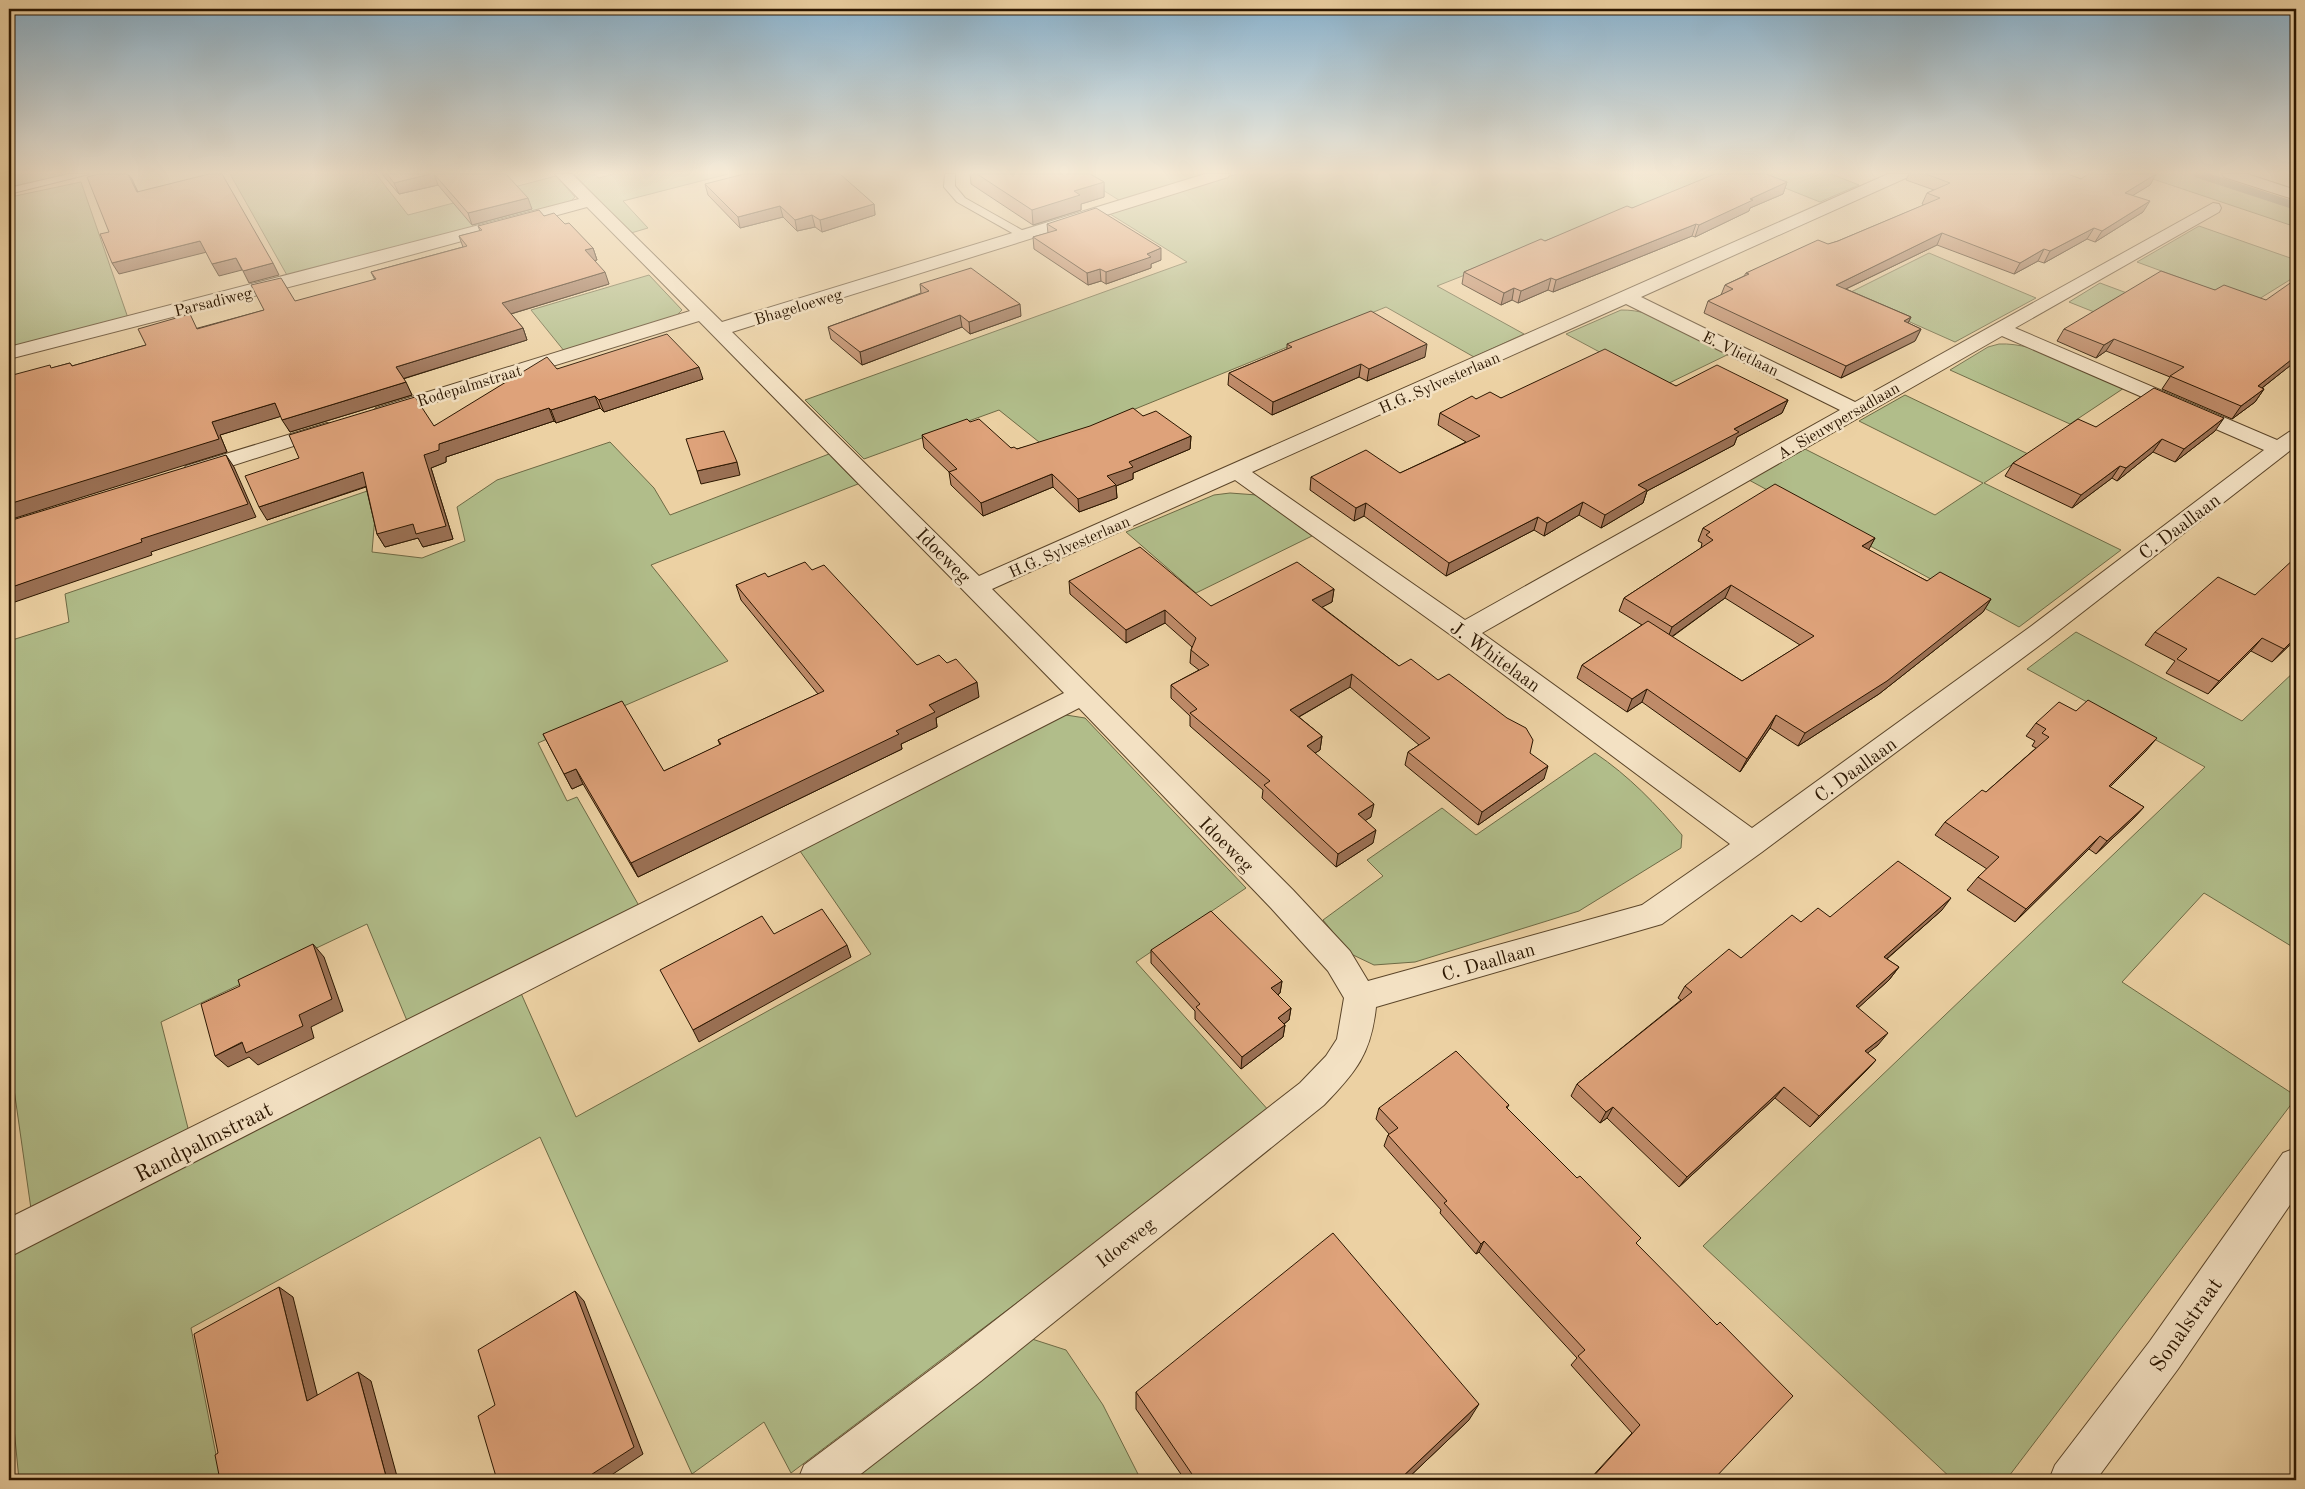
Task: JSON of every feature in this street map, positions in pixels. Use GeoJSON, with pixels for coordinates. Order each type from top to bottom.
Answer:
{"type":"FeatureCollection","features":[{"type":"Feature","properties":{"kind":"street","name":"Parsadiweg"},"geometry":{"type":"LineString","coordinates":[[9,353],[435,243]]}},
{"type":"Feature","properties":{"kind":"street","name":"Idoeweg"},"geometry":{"type":"LineString","coordinates":[[632,243],[976,587],[1339,960],[1360,997],[1353,1044],[1338,1067],[1312,1094],[974,1361],[819,1480]]}},
{"type":"Feature","properties":{"kind":"street","name":"Bhageloeweg"},"geometry":{"type":"LineString","coordinates":[[709,322],[997,243]]}},
{"type":"Feature","properties":{"kind":"street","name":"H.G. Sylvesterlaan"},"geometry":{"type":"LineString","coordinates":[[976,587],[1238,472],[1747,243]]}},
{"type":"Feature","properties":{"kind":"street","name":"A. Sieuwpersadlaan"},"geometry":{"type":"LineString","coordinates":[[1464,632],[2151,243]]}},
{"type":"Feature","properties":{"kind":"street","name":"E. Vlietlaan"},"geometry":{"type":"LineString","coordinates":[[1627,297],[1855,410]]}},
{"type":"Feature","properties":{"kind":"street","name":"Rodepalmstraat"},"geometry":{"type":"LineString","coordinates":[[179,475],[355,421],[709,322]]}},
{"type":"Feature","properties":{"kind":"street"},"geometry":{"type":"LineString","coordinates":[[2002,329],[2288,442]]}},
{"type":"Feature","properties":{"kind":"street","name":"C. Daallaan"},"geometry":{"type":"LineString","coordinates":[[1360,997],[1650,915],[1752,844],[2039,633],[2288,442]]}},
{"type":"Feature","properties":{"kind":"street","name":"J. Whitelaan"},"geometry":{"type":"LineString","coordinates":[[1238,472],[1464,632],[1752,844]]}},
{"type":"Feature","properties":{"kind":"street","name":"Randpalmstraat"},"geometry":{"type":"LineString","coordinates":[[9,1238],[398,1044],[1081,696]]}},
{"type":"Feature","properties":{"kind":"street","name":"Sonalstraat"},"geometry":{"type":"LineString","coordinates":[[2070,1480],[2164,1354],[2296,1165]]}},
{"type":"Feature","properties":{"kind":"green space"},"geometry":{"type":"Polygon","coordinates":[[[9,243],[102,243],[128,318],[9,347],[9,243]]]}},
{"type":"Feature","properties":{"kind":"green space"},"geometry":{"type":"Polygon","coordinates":[[[269,243],[414,243],[288,277],[269,243]]]}},
{"type":"Feature","properties":{"kind":"green space"},"geometry":{"type":"Polygon","coordinates":[[[1157,243],[1545,243],[1437,286],[1524,334],[1474,357],[1386,307],[1044,446],[999,410],[864,459],[805,400],[1187,262],[1157,243]]]}},
{"type":"Feature","properties":{"kind":"green space"},"geometry":{"type":"Polygon","coordinates":[[[2169,243],[2249,243],[2296,260],[2296,276],[2251,304],[2137,262],[2169,243]]]}},
{"type":"Feature","properties":{"kind":"green space"},"geometry":{"type":"Polygon","coordinates":[[[1929,253],[2036,298],[1955,342],[1847,294],[1929,253]]]}},
{"type":"Feature","properties":{"kind":"green space"},"geometry":{"type":"Polygon","coordinates":[[[649,275],[682,310],[674,318],[565,352],[531,310],[649,275]]]}},
{"type":"Feature","properties":{"kind":"green space"},"geometry":{"type":"Polygon","coordinates":[[[2100,283],[2218,327],[2187,349],[2069,302],[2100,283]]]}},
{"type":"Feature","properties":{"kind":"green space"},"geometry":{"type":"Polygon","coordinates":[[[1621,310],[1649,314],[1663,319],[1731,353],[1663,386],[1566,334],[1621,310]]]}},
{"type":"Feature","properties":{"kind":"green space"},"geometry":{"type":"Polygon","coordinates":[[[1999,344],[2030,348],[2046,353],[2124,388],[2070,424],[1950,370],[1988,347],[1999,344]]]}},
{"type":"Feature","properties":{"kind":"green space"},"geometry":{"type":"Polygon","coordinates":[[[1905,395],[2028,454],[1984,483],[2121,550],[2019,627],[1749,480],[1805,449],[1935,515],[1983,483],[1859,421],[1905,395]]]}},
{"type":"Feature","properties":{"kind":"green space"},"geometry":{"type":"Polygon","coordinates":[[[610,442],[654,488],[670,515],[829,454],[858,484],[651,565],[728,661],[538,743],[567,801],[577,797],[642,911],[410,1028],[367,924],[161,1022],[190,1136],[32,1216],[12,1075],[9,1076],[9,641],[69,622],[65,594],[426,471],[439,493],[375,516],[372,552],[422,558],[465,541],[457,507],[497,480],[610,442]]]}},
{"type":"Feature","properties":{"kind":"green space"},"geometry":{"type":"Polygon","coordinates":[[[1230,493],[1257,495],[1312,536],[1196,593],[1126,532],[1214,495],[1230,493]]]}},
{"type":"Feature","properties":{"kind":"green space"},"geometry":{"type":"Polygon","coordinates":[[[2076,632],[2242,721],[2296,670],[2296,949],[2204,893],[2122,982],[2296,1096],[2296,1098],[2006,1480],[1953,1480],[1703,1246],[2205,767],[2027,669],[2076,632]]]}},
{"type":"Feature","properties":{"kind":"green space"},"geometry":{"type":"Polygon","coordinates":[[[1066,715],[1085,718],[1246,888],[1136,962],[1270,1112],[791,1473],[764,1422],[692,1474],[540,1137],[191,1328],[221,1480],[19,1480],[14,1428],[9,1431],[9,1249],[520,991],[576,1117],[871,954],[800,851],[1041,722],[1066,715]]]}},
{"type":"Feature","properties":{"kind":"green space"},"geometry":{"type":"Polygon","coordinates":[[[1595,753],[1631,781],[1662,812],[1682,835],[1681,848],[1579,911],[1415,962],[1374,965],[1351,954],[1323,920],[1383,876],[1367,860],[1442,808],[1476,835],[1595,753]]]}},
{"type":"Feature","properties":{"kind":"green space"},"geometry":{"type":"Polygon","coordinates":[[[1032,1339],[1066,1350],[1103,1405],[1141,1480],[850,1480],[1032,1339]]]}},
{"type":"Feature","properties":{"kind":"building"},"geometry":{"type":"Polygon","coordinates":[[[104,243],[190,243],[112,263],[104,243]]]}},
{"type":"Feature","properties":{"kind":"building"},"geometry":{"type":"Polygon","coordinates":[[[201,243],[262,243],[273,263],[243,271],[236,258],[212,264],[201,243]]]}},
{"type":"Feature","properties":{"kind":"building"},"geometry":{"type":"Polygon","coordinates":[[[465,243],[589,243],[593,248],[585,250],[605,272],[502,303],[523,328],[396,367],[406,382],[282,420],[275,403],[212,422],[219,439],[9,504],[9,376],[50,365],[51,368],[70,363],[72,366],[146,345],[138,329],[190,314],[197,329],[264,310],[251,285],[281,278],[295,301],[376,279],[371,272],[467,246],[465,243]]]}},
{"type":"Feature","properties":{"kind":"building"},"geometry":{"type":"Polygon","coordinates":[[[1043,243],[1154,243],[1161,248],[1147,254],[1151,257],[1106,272],[1100,269],[1087,273],[1043,243]]]}},
{"type":"Feature","properties":{"kind":"building"},"geometry":{"type":"Polygon","coordinates":[[[1531,243],[1647,243],[1556,280],[1551,278],[1521,291],[1514,288],[1504,293],[1464,272],[1531,243]]]}},
{"type":"Feature","properties":{"kind":"building"},"geometry":{"type":"Polygon","coordinates":[[[1810,243],[1921,243],[1836,285],[1911,317],[1904,321],[1921,329],[1846,366],[1708,301],[1733,289],[1725,285],[1749,274],[1746,273],[1810,243]]]}},
{"type":"Feature","properties":{"kind":"building"},"geometry":{"type":"Polygon","coordinates":[[[1969,243],[2064,243],[2050,251],[2044,249],[2020,263],[1969,243]]]}},
{"type":"Feature","properties":{"kind":"building"},"geometry":{"type":"Polygon","coordinates":[[[971,268],[1020,304],[969,322],[960,315],[860,352],[828,327],[929,291],[920,284],[971,268]]]}},
{"type":"Feature","properties":{"kind":"building"},"geometry":{"type":"Polygon","coordinates":[[[2161,271],[2215,290],[2224,285],[2266,300],[2296,279],[2296,356],[2258,386],[2264,389],[2241,406],[2170,376],[2184,367],[2114,339],[2104,345],[2064,329],[2161,271]]]}},
{"type":"Feature","properties":{"kind":"building"},"geometry":{"type":"Polygon","coordinates":[[[1371,311],[1427,344],[1369,369],[1361,364],[1273,402],[1229,373],[1292,347],[1287,344],[1371,311]]]}},
{"type":"Feature","properties":{"kind":"building"},"geometry":{"type":"Polygon","coordinates":[[[667,334],[699,367],[599,400],[595,396],[551,410],[549,408],[439,444],[439,450],[424,455],[446,526],[416,534],[413,524],[377,534],[363,472],[259,507],[245,476],[299,458],[289,435],[415,397],[434,426],[547,357],[557,369],[667,334]]]}},
{"type":"Feature","properties":{"kind":"building"},"geometry":{"type":"Polygon","coordinates":[[[1605,349],[1676,386],[1717,365],[1788,400],[1734,429],[1739,432],[1638,485],[1647,490],[1605,515],[1583,502],[1547,523],[1538,517],[1449,563],[1366,503],[1356,508],[1311,477],[1366,450],[1400,473],[1480,436],[1440,413],[1472,396],[1476,399],[1490,392],[1501,398],[1605,349]]]}},
{"type":"Feature","properties":{"kind":"building"},"geometry":{"type":"Polygon","coordinates":[[[2154,388],[2224,418],[2184,449],[2162,439],[2126,468],[2120,466],[2081,495],[2013,463],[2078,419],[2096,427],[2154,388]]]}},
{"type":"Feature","properties":{"kind":"building"},"geometry":{"type":"Polygon","coordinates":[[[1133,408],[1143,416],[1156,411],[1191,436],[1129,462],[1133,467],[1107,476],[1116,485],[1078,499],[1052,474],[981,503],[949,472],[957,469],[922,435],[967,419],[970,422],[979,419],[1011,448],[1017,449],[1090,426],[1133,408]]]}},
{"type":"Feature","properties":{"kind":"building"},"geometry":{"type":"Polygon","coordinates":[[[724,431],[737,462],[697,471],[686,439],[724,431]]]}},
{"type":"Feature","properties":{"kind":"building"},"geometry":{"type":"Polygon","coordinates":[[[226,455],[248,504],[141,539],[142,542],[9,588],[9,521],[226,455]]]}},
{"type":"Feature","properties":{"kind":"building"},"geometry":{"type":"Polygon","coordinates":[[[1775,484],[1875,538],[1862,546],[1927,581],[1940,572],[1991,599],[1887,681],[1805,733],[1776,715],[1747,759],[1647,689],[1632,699],[1582,665],[1648,621],[1742,681],[1814,636],[1731,585],[1672,627],[1624,598],[1713,540],[1706,535],[1710,532],[1703,528],[1775,484]]]}},
{"type":"Feature","properties":{"kind":"building"},"geometry":{"type":"Polygon","coordinates":[[[1140,547],[1211,606],[1297,562],[1334,589],[1312,600],[1399,666],[1411,659],[1438,680],[1449,674],[1507,718],[1526,728],[1533,740],[1530,753],[1548,766],[1482,812],[1408,752],[1430,738],[1352,674],[1290,710],[1322,736],[1307,746],[1374,804],[1358,814],[1376,830],[1338,854],[1264,785],[1270,781],[1190,713],[1197,709],[1171,685],[1209,665],[1191,650],[1196,638],[1165,610],[1126,630],[1069,581],[1140,547]]]}},
{"type":"Feature","properties":{"kind":"building"},"geometry":{"type":"Polygon","coordinates":[[[2296,557],[2296,637],[2284,649],[2262,638],[2219,681],[2177,659],[2187,649],[2155,632],[2218,577],[2255,595],[2296,557]]]}},
{"type":"Feature","properties":{"kind":"building"},"geometry":{"type":"Polygon","coordinates":[[[805,562],[812,570],[824,565],[917,665],[939,655],[947,663],[956,659],[977,682],[929,705],[935,712],[896,731],[899,734],[631,863],[576,769],[564,774],[543,734],[622,701],[664,771],[721,744],[718,740],[824,691],[736,585],[765,573],[768,577],[805,562]]]}},
{"type":"Feature","properties":{"kind":"building"},"geometry":{"type":"Polygon","coordinates":[[[2088,700],[2157,738],[2109,786],[2144,807],[2107,841],[2100,836],[2026,909],[1978,877],[1999,857],[1945,822],[1982,790],[1986,792],[2049,737],[2042,733],[2046,729],[2036,723],[2059,702],[2076,711],[2088,700]]]}},
{"type":"Feature","properties":{"kind":"building"},"geometry":{"type":"Polygon","coordinates":[[[1898,861],[1951,898],[1884,957],[1899,967],[1856,1006],[1888,1033],[1865,1051],[1876,1060],[1819,1116],[1784,1087],[1687,1177],[1613,1107],[1606,1112],[1577,1084],[1692,992],[1685,986],[1729,949],[1741,958],[1792,915],[1801,922],[1818,908],[1830,917],[1898,861]]]}},
{"type":"Feature","properties":{"kind":"building"},"geometry":{"type":"Polygon","coordinates":[[[822,909],[847,945],[693,1030],[660,970],[762,916],[774,934],[822,909]]]}},
{"type":"Feature","properties":{"kind":"building"},"geometry":{"type":"Polygon","coordinates":[[[1211,911],[1282,981],[1271,988],[1291,1008],[1278,1018],[1285,1025],[1242,1057],[1196,1007],[1200,1004],[1151,950],[1211,911]]]}},
{"type":"Feature","properties":{"kind":"building"},"geometry":{"type":"Polygon","coordinates":[[[313,944],[332,999],[299,1015],[303,1026],[246,1053],[242,1042],[215,1056],[201,1004],[240,986],[238,980],[313,944]]]}},
{"type":"Feature","properties":{"kind":"building"},"geometry":{"type":"Polygon","coordinates":[[[1456,1051],[1509,1105],[1506,1107],[1577,1178],[1580,1176],[1641,1238],[1636,1243],[1717,1325],[1720,1322],[1793,1396],[1713,1480],[1590,1480],[1640,1425],[1578,1356],[1585,1350],[1484,1241],[1481,1244],[1444,1203],[1447,1201],[1388,1135],[1398,1128],[1379,1108],[1456,1051]]]}},
{"type":"Feature","properties":{"kind":"building"},"geometry":{"type":"Polygon","coordinates":[[[1333,1233],[1479,1404],[1399,1480],[1196,1480],[1136,1392],[1333,1233]]]}},
{"type":"Feature","properties":{"kind":"building"},"geometry":{"type":"Polygon","coordinates":[[[279,1287],[307,1401],[358,1372],[387,1480],[220,1480],[215,1455],[218,1453],[194,1334],[279,1287]]]}},
{"type":"Feature","properties":{"kind":"building"},"geometry":{"type":"Polygon","coordinates":[[[575,1291],[634,1447],[583,1480],[497,1480],[478,1416],[495,1405],[478,1350],[575,1291]]]}}]}
